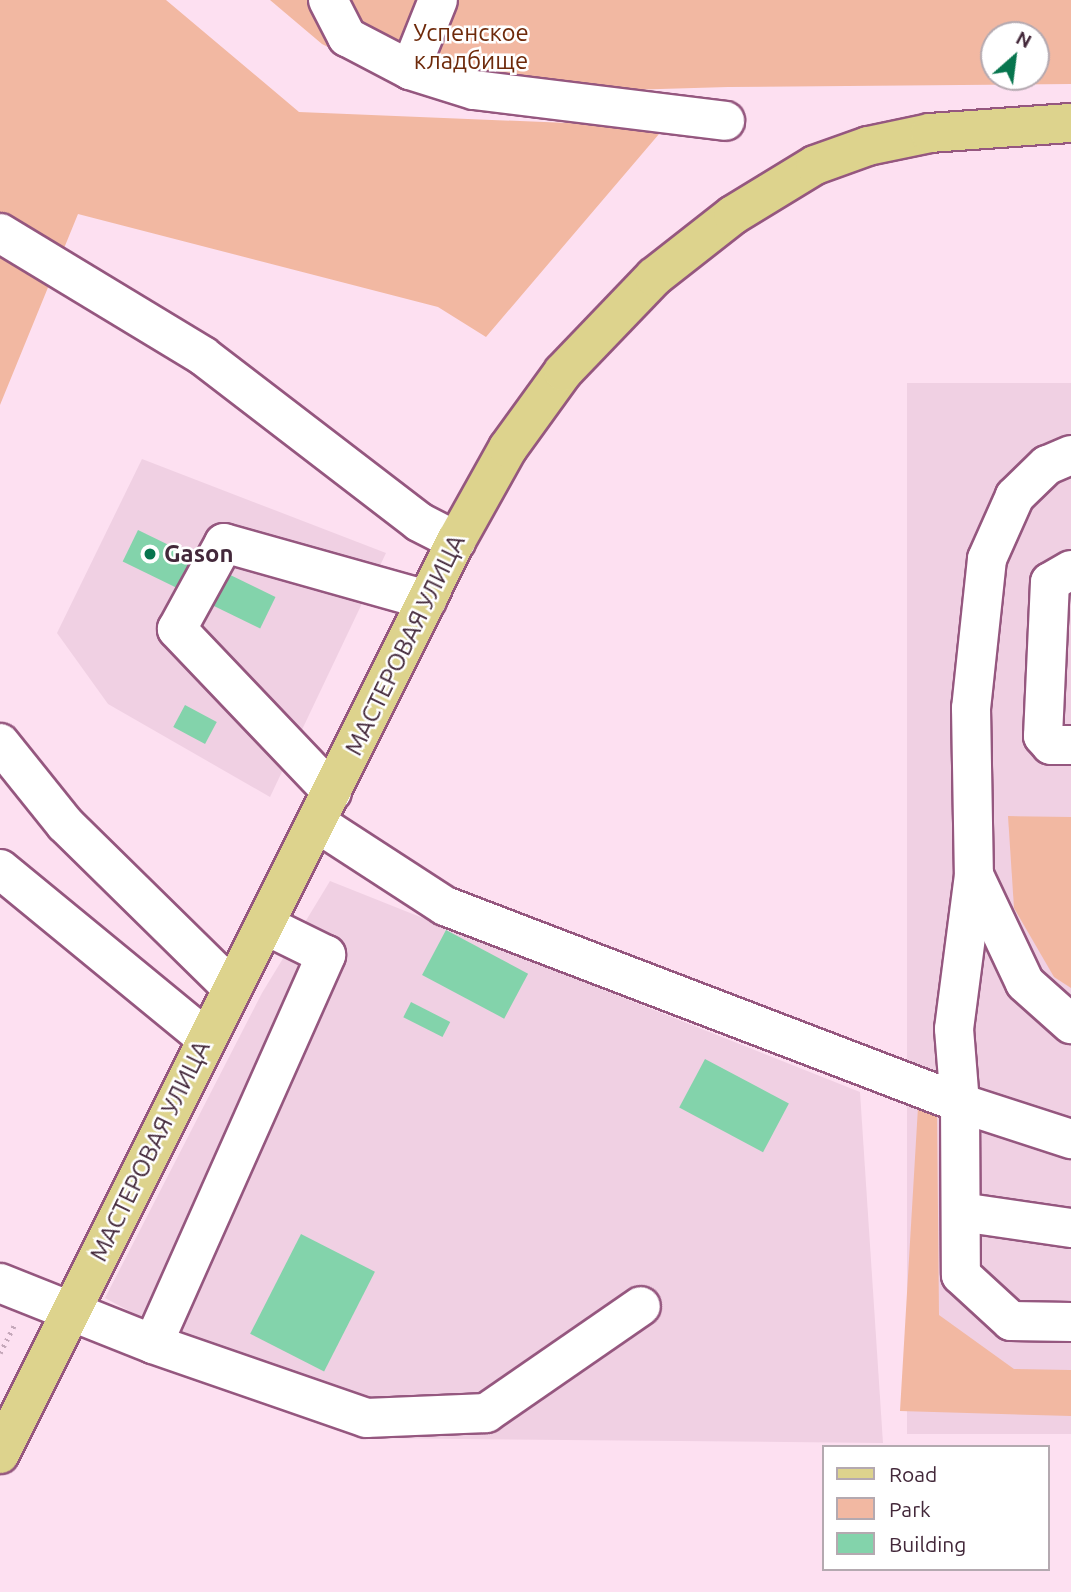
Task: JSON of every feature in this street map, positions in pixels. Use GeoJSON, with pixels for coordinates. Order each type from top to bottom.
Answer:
{"type":"FeatureCollection","features":[{"type":"Feature","properties":{"kind":"main road","name":"МАСТЕРОВАЯ УЛИЦА"},"geometry":{"type":"LineString","coordinates":[[0,1454],[456,541],[508,447],[563,372],[654,277],[733,215],[816,165],[868,146],[930,133],[1071,123]]}},
{"type":"Feature","properties":{"kind":"lane"},"geometry":{"type":"LineString","coordinates":[[328,0],[347,37],[410,70],[474,90],[725,121]]}},
{"type":"Feature","properties":{"kind":"lane"},"geometry":{"type":"LineString","coordinates":[[410,70],[438,0]]}},
{"type":"Feature","properties":{"kind":"lane"},"geometry":{"type":"LineString","coordinates":[[0,233],[202,356],[419,522],[456,541]]}},
{"type":"Feature","properties":{"kind":"lane"},"geometry":{"type":"LineString","coordinates":[[1071,455],[1047,465],[1015,496],[987,559],[971,708],[974,875],[954,1029],[960,1103],[961,1275],[1011,1321],[1071,1322]]}},
{"type":"Feature","properties":{"kind":"lane"},"geometry":{"type":"LineString","coordinates":[[426,600],[224,543],[177,629],[324,807],[445,906],[960,1103],[1071,1139]]}},
{"type":"Feature","properties":{"kind":"lane"},"geometry":{"type":"LineString","coordinates":[[1071,570],[1050,582],[1043,736],[1051,745],[1071,745]]}},
{"type":"Feature","properties":{"kind":"lane"},"geometry":{"type":"LineString","coordinates":[[6,765],[232,988]]}},
{"type":"Feature","properties":{"kind":"lane"},"geometry":{"type":"LineString","coordinates":[[0,869],[206,1038]]}},
{"type":"Feature","properties":{"kind":"lane"},"geometry":{"type":"LineString","coordinates":[[974,875],[1025,983],[1071,1024]]}},
{"type":"Feature","properties":{"kind":"lane"},"geometry":{"type":"LineString","coordinates":[[153,1344],[326,955],[265,925]]}},
{"type":"Feature","properties":{"kind":"lane"},"geometry":{"type":"LineString","coordinates":[[961,1212],[1071,1228]]}},
{"type":"Feature","properties":{"kind":"lane"},"geometry":{"type":"LineString","coordinates":[[0,1283],[153,1344],[367,1418],[486,1413],[642,1306]]}},
{"type":"Feature","properties":{"kind":"shaded area"},"geometry":{"type":"Polygon","coordinates":[[[907,383],[1071,383],[1071,1434],[907,1434],[907,383]]]}},
{"type":"Feature","properties":{"kind":"shaded area"},"geometry":{"type":"Polygon","coordinates":[[[142,459],[386,553],[270,797],[108,704],[57,633],[142,459]]]}},
{"type":"Feature","properties":{"kind":"shaded area"},"geometry":{"type":"Polygon","coordinates":[[[330,881],[860,1092],[883,1443],[365,1438],[105,1298],[262,993],[330,881]]]}},
{"type":"Feature","properties":{"kind":"green space"},"geometry":{"type":"Polygon","coordinates":[[[0,0],[166,0],[299,112],[665,127],[486,337],[438,307],[78,214],[0,405],[0,0]]]}},
{"type":"Feature","properties":{"kind":"green space","name":"Успенское кладбище"},"geometry":{"type":"Polygon","coordinates":[[[270,0],[1071,0],[1071,84],[1050,84],[1050,21],[980,21],[980,85],[728,87],[425,96],[322,44],[270,0]]]}},
{"type":"Feature","properties":{"kind":"green space"},"geometry":{"type":"Polygon","coordinates":[[[1008,816],[1071,817],[1071,988],[1054,977],[1014,908],[1008,816]]]}},
{"type":"Feature","properties":{"kind":"green space"},"geometry":{"type":"Polygon","coordinates":[[[918,1107],[937,1111],[939,1315],[1014,1369],[1071,1370],[1071,1416],[900,1411],[918,1107]]]}},
{"type":"Feature","properties":{"kind":"building"},"geometry":{"type":"Polygon","coordinates":[[[138,530],[276,597],[260,629],[123,561],[138,530]]]}},
{"type":"Feature","properties":{"kind":"building"},"geometry":{"type":"Polygon","coordinates":[[[185,705],[217,722],[205,744],[173,727],[185,705]]]}},
{"type":"Feature","properties":{"kind":"building"},"geometry":{"type":"Polygon","coordinates":[[[446,930],[528,974],[504,1019],[422,975],[446,930]]]}},
{"type":"Feature","properties":{"kind":"building"},"geometry":{"type":"Polygon","coordinates":[[[411,1002],[450,1022],[442,1037],[403,1017],[411,1002]]]}},
{"type":"Feature","properties":{"kind":"building"},"geometry":{"type":"Polygon","coordinates":[[[705,1059],[789,1104],[763,1152],[679,1108],[705,1059]]]}},
{"type":"Feature","properties":{"kind":"building"},"geometry":{"type":"Polygon","coordinates":[[[301,1234],[375,1272],[324,1371],[250,1334],[301,1234]]]}},
{"type":"Feature","properties":{"kind":"place","name":"Gason"},"geometry":{"type":"Point","coordinates":[150,554]}}]}
